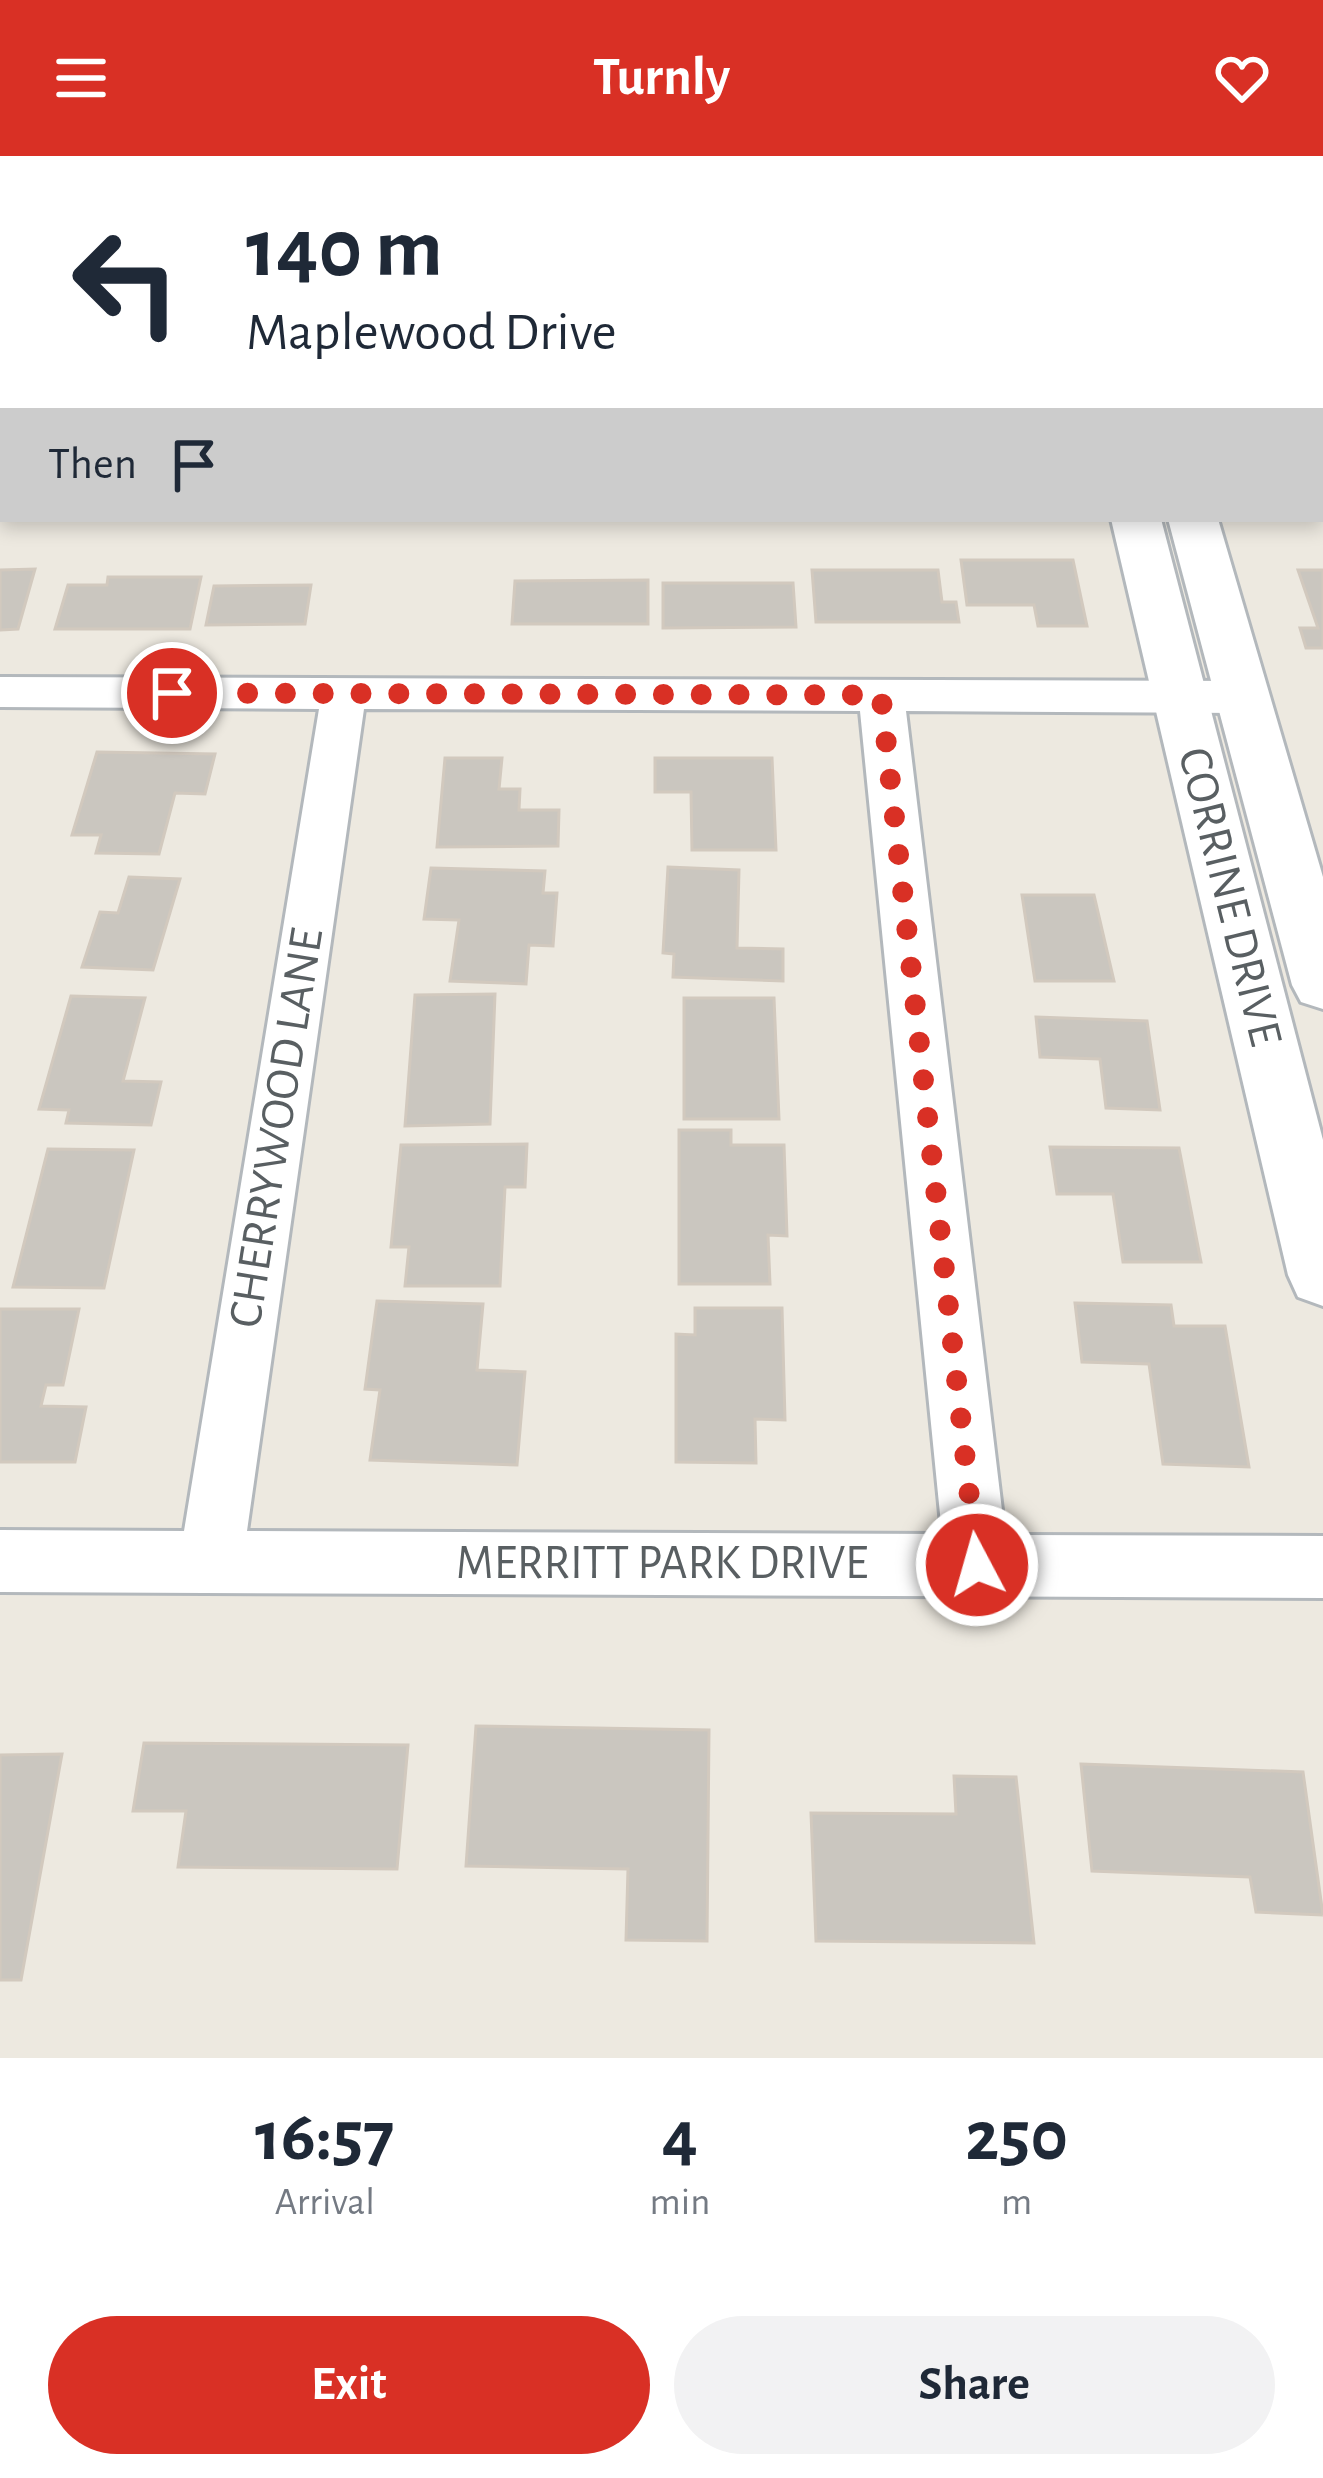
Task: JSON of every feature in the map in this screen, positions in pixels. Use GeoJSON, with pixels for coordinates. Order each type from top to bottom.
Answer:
{"type":"FeatureCollection","features":[{"type":"Feature","properties":{"kind":"street","name":"CORRINE DRIVE"},"geometry":{"type":"LineString","coordinates":[[1137,522],[1314,1205],[1323,1275]]}},
{"type":"Feature","properties":{"kind":"street","name":"CORRINE DRIVE"},"geometry":{"type":"LineString","coordinates":[[1194,522],[1323,985]]}},
{"type":"Feature","properties":{"kind":"street"},"geometry":{"type":"LineString","coordinates":[[0,692],[1243,697]]}},
{"type":"Feature","properties":{"kind":"street","name":"CHERRYWOOD LANE"},"geometry":{"type":"LineString","coordinates":[[211,1563],[344,694]]}},
{"type":"Feature","properties":{"kind":"street"},"geometry":{"type":"LineString","coordinates":[[881,695],[977,1565]]}},
{"type":"Feature","properties":{"kind":"street","name":"MERRITT PARK DRIVE"},"geometry":{"type":"LineString","coordinates":[[0,1562],[1323,1567]]}},
{"type":"Feature","properties":{"kind":"building"},"geometry":{"type":"Polygon","coordinates":[[[961,560],[1073,560],[1087,626],[1038,626],[1034,605],[967,605],[961,560]]]}},
{"type":"Feature","properties":{"kind":"building"},"geometry":{"type":"Polygon","coordinates":[[[35,569],[18,629],[0,630],[0,570],[35,569]]]}},
{"type":"Feature","properties":{"kind":"building"},"geometry":{"type":"Polygon","coordinates":[[[812,570],[938,570],[942,602],[956,602],[959,622],[816,622],[812,570]]]}},
{"type":"Feature","properties":{"kind":"building"},"geometry":{"type":"Polygon","coordinates":[[[1298,570],[1323,570],[1323,648],[1306,648],[1300,628],[1318,628],[1298,570]]]}},
{"type":"Feature","properties":{"kind":"building"},"geometry":{"type":"Polygon","coordinates":[[[108,577],[201,577],[190,629],[55,629],[68,585],[107,585],[108,577]]]}},
{"type":"Feature","properties":{"kind":"building"},"geometry":{"type":"Polygon","coordinates":[[[648,580],[648,624],[512,624],[515,581],[648,580]]]}},
{"type":"Feature","properties":{"kind":"building"},"geometry":{"type":"Polygon","coordinates":[[[663,583],[793,583],[796,627],[663,628],[663,583]]]}},
{"type":"Feature","properties":{"kind":"building"},"geometry":{"type":"Polygon","coordinates":[[[311,585],[305,624],[206,625],[214,586],[311,585]]]}},
{"type":"Feature","properties":{"kind":"building"},"geometry":{"type":"Polygon","coordinates":[[[97,752],[215,754],[205,794],[175,793],[159,854],[96,853],[101,835],[72,835],[97,752]]]}},
{"type":"Feature","properties":{"kind":"building"},"geometry":{"type":"Polygon","coordinates":[[[445,758],[502,758],[499,789],[520,789],[519,810],[559,810],[558,846],[437,847],[445,758]]]}},
{"type":"Feature","properties":{"kind":"building"},"geometry":{"type":"Polygon","coordinates":[[[655,758],[772,758],[776,850],[692,850],[691,792],[655,792],[655,758]]]}},
{"type":"Feature","properties":{"kind":"building"},"geometry":{"type":"Polygon","coordinates":[[[668,867],[739,870],[737,948],[783,949],[783,981],[673,977],[674,954],[663,953],[668,867]]]}},
{"type":"Feature","properties":{"kind":"building"},"geometry":{"type":"Polygon","coordinates":[[[431,868],[545,871],[543,893],[557,893],[553,946],[529,945],[526,984],[450,981],[459,920],[424,919],[431,868]]]}},
{"type":"Feature","properties":{"kind":"building"},"geometry":{"type":"Polygon","coordinates":[[[129,877],[180,879],[153,970],[82,967],[100,912],[118,913],[129,877]]]}},
{"type":"Feature","properties":{"kind":"building"},"geometry":{"type":"Polygon","coordinates":[[[1022,895],[1094,895],[1114,981],[1035,981],[1022,895]]]}},
{"type":"Feature","properties":{"kind":"building"},"geometry":{"type":"Polygon","coordinates":[[[495,994],[490,1124],[405,1126],[415,995],[495,994]]]}},
{"type":"Feature","properties":{"kind":"building"},"geometry":{"type":"Polygon","coordinates":[[[71,996],[145,998],[123,1081],[161,1082],[151,1125],[66,1123],[69,1110],[39,1109],[71,996]]]}},
{"type":"Feature","properties":{"kind":"building"},"geometry":{"type":"Polygon","coordinates":[[[684,998],[774,998],[779,1119],[684,1119],[684,998]]]}},
{"type":"Feature","properties":{"kind":"building"},"geometry":{"type":"Polygon","coordinates":[[[1036,1017],[1147,1021],[1160,1110],[1106,1108],[1100,1059],[1040,1057],[1036,1017]]]}},
{"type":"Feature","properties":{"kind":"building"},"geometry":{"type":"Polygon","coordinates":[[[679,1130],[731,1130],[731,1145],[784,1145],[787,1236],[768,1235],[770,1284],[679,1284],[679,1130]]]}},
{"type":"Feature","properties":{"kind":"building"},"geometry":{"type":"Polygon","coordinates":[[[527,1144],[525,1187],[505,1187],[500,1286],[405,1286],[409,1247],[391,1247],[401,1145],[527,1144]]]}},
{"type":"Feature","properties":{"kind":"building"},"geometry":{"type":"Polygon","coordinates":[[[1050,1147],[1179,1148],[1201,1262],[1123,1262],[1113,1194],[1057,1194],[1050,1147]]]}},
{"type":"Feature","properties":{"kind":"building"},"geometry":{"type":"Polygon","coordinates":[[[48,1149],[134,1150],[104,1288],[13,1287],[48,1149]]]}},
{"type":"Feature","properties":{"kind":"building"},"geometry":{"type":"Polygon","coordinates":[[[377,1301],[483,1304],[477,1370],[525,1372],[517,1465],[370,1460],[380,1390],[365,1389],[377,1301]]]}},
{"type":"Feature","properties":{"kind":"building"},"geometry":{"type":"Polygon","coordinates":[[[1075,1303],[1171,1305],[1174,1326],[1225,1326],[1249,1467],[1163,1464],[1149,1364],[1082,1362],[1075,1303]]]}},
{"type":"Feature","properties":{"kind":"building"},"geometry":{"type":"Polygon","coordinates":[[[695,1308],[782,1308],[785,1420],[755,1419],[756,1463],[676,1462],[676,1334],[695,1335],[695,1308]]]}},
{"type":"Feature","properties":{"kind":"building"},"geometry":{"type":"Polygon","coordinates":[[[0,1309],[79,1309],[63,1385],[46,1385],[41,1406],[86,1407],[75,1462],[0,1462],[0,1309]]]}},
{"type":"Feature","properties":{"kind":"building"},"geometry":{"type":"Polygon","coordinates":[[[476,1726],[709,1730],[707,1941],[626,1940],[628,1869],[466,1866],[476,1726]]]}},
{"type":"Feature","properties":{"kind":"building"},"geometry":{"type":"Polygon","coordinates":[[[144,1743],[408,1745],[397,1869],[178,1867],[186,1811],[133,1811],[144,1743]]]}},
{"type":"Feature","properties":{"kind":"building"},"geometry":{"type":"Polygon","coordinates":[[[62,1754],[21,1980],[0,1980],[0,1755],[62,1754]]]}},
{"type":"Feature","properties":{"kind":"building"},"geometry":{"type":"Polygon","coordinates":[[[1081,1764],[1303,1772],[1323,1915],[1256,1912],[1250,1877],[1092,1871],[1081,1764]]]}},
{"type":"Feature","properties":{"kind":"building"},"geometry":{"type":"Polygon","coordinates":[[[954,1776],[1016,1777],[1034,1943],[816,1941],[811,1813],[956,1814],[954,1776]]]}},
{"type":"Feature","properties":{"kind":"route"},"geometry":{"type":"LineString","coordinates":[[172,693],[881,695],[977,1565]]}}]}
